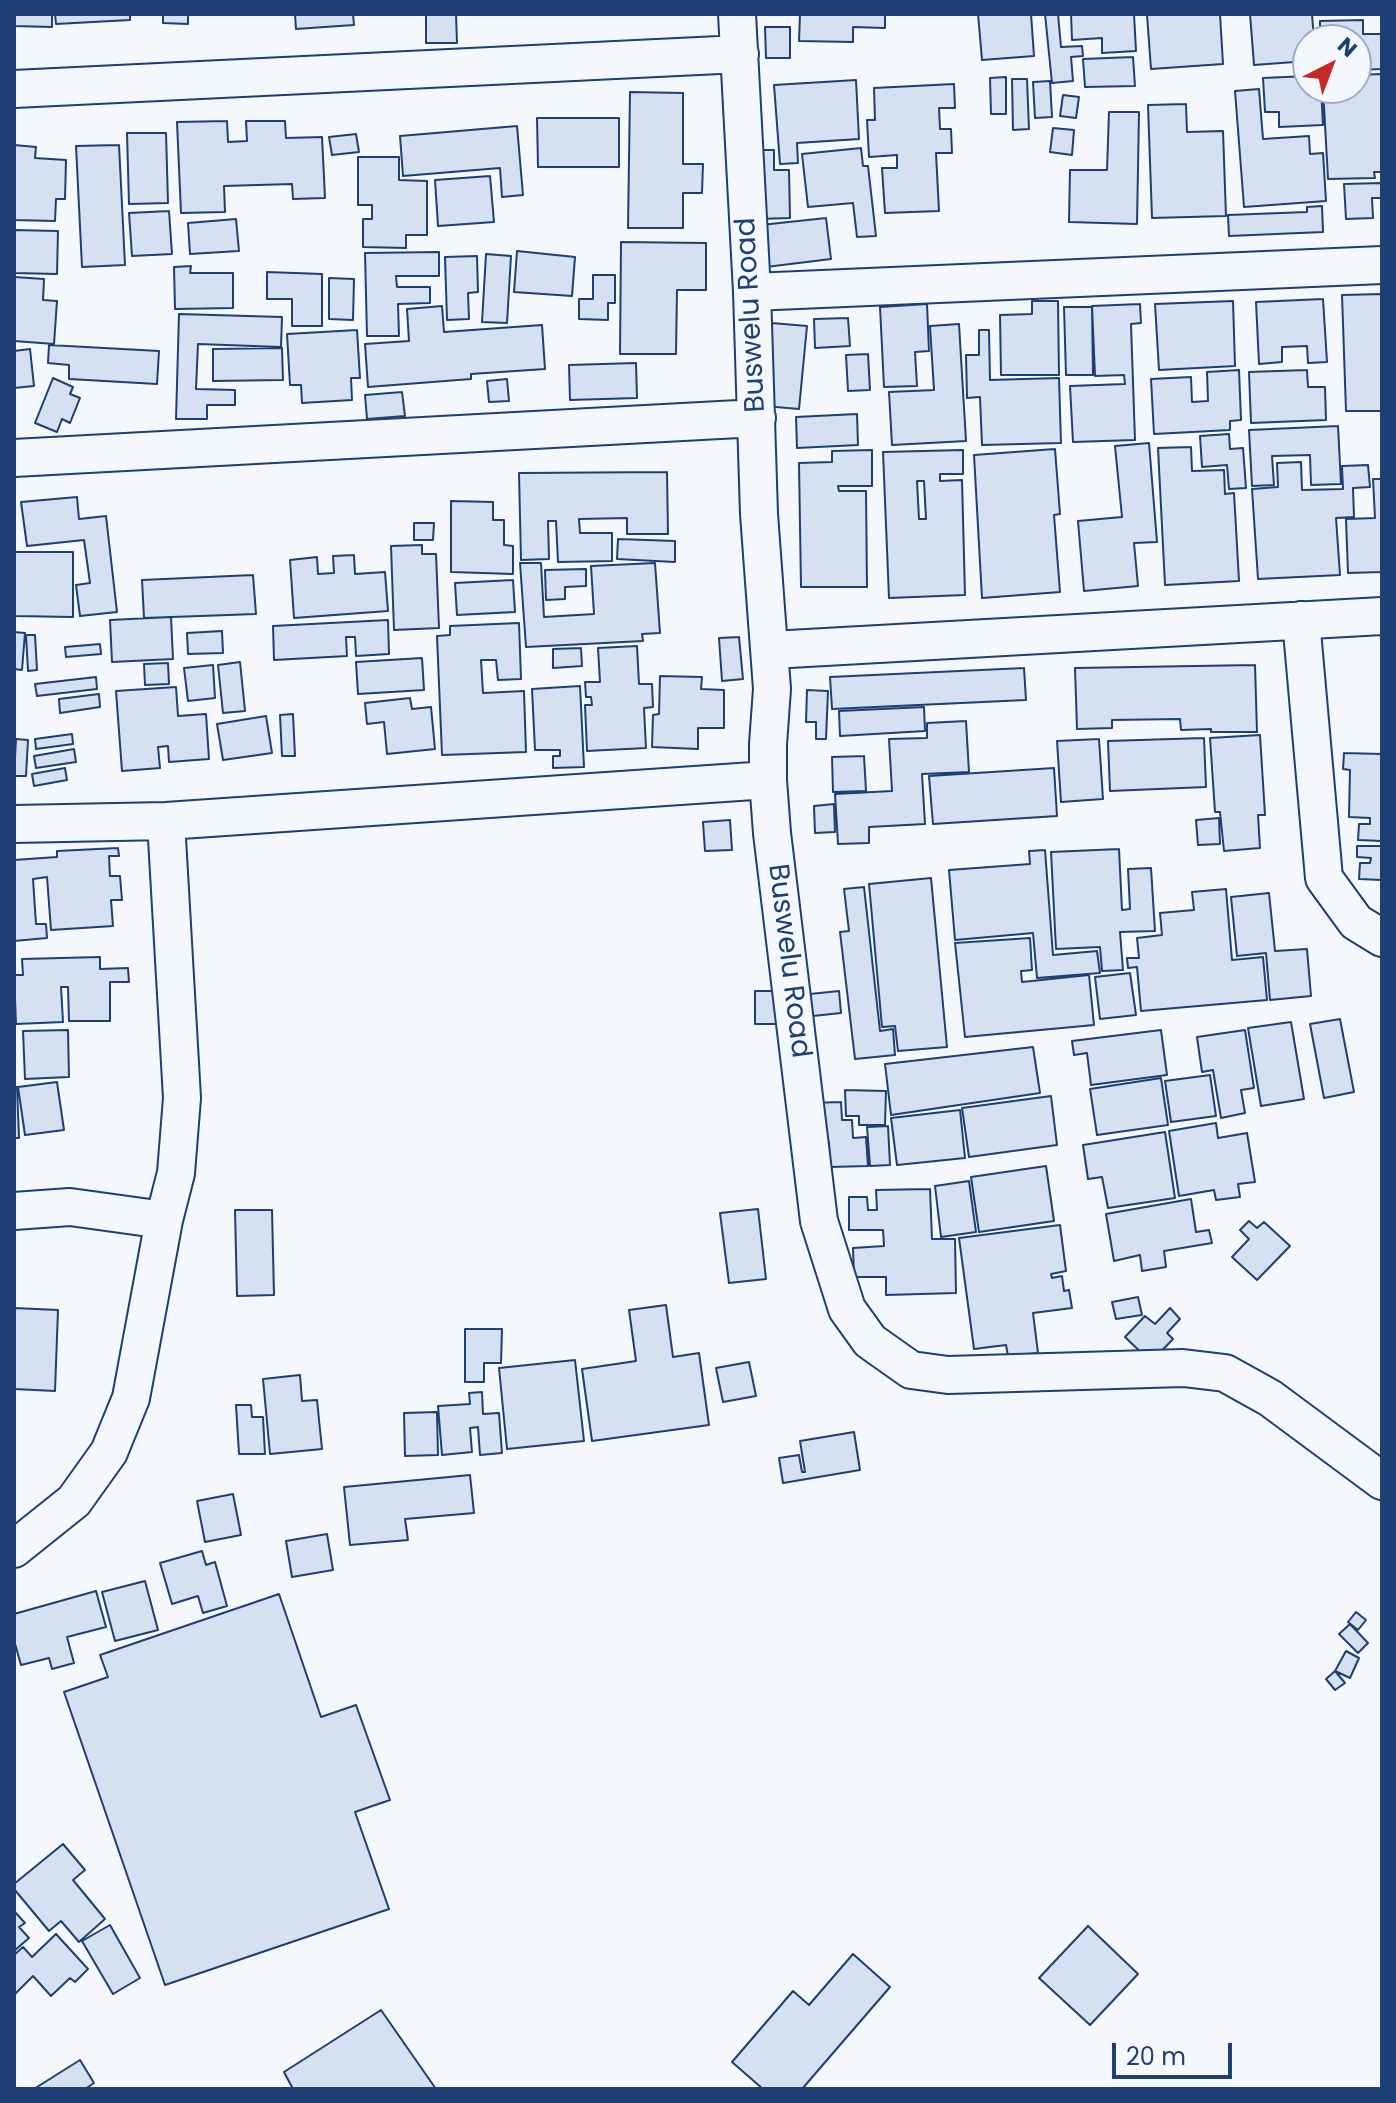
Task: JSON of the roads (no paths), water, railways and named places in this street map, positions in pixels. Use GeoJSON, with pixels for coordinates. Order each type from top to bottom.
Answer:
{"type":"FeatureCollection","features":[{"type":"Feature","properties":{"kind":"street","name":"Buswelu Road"},"geometry":{"type":"LineString","coordinates":[[737,14],[752,292],[759,514],[771,650],[768,780],[772,833],[819,1221],[847,1309],[870,1341],[911,1370],[948,1375],[1183,1368],[1225,1373],[1270,1398],[1382,1481]]}},
{"type":"Feature","properties":{"kind":"street"},"geometry":{"type":"LineString","coordinates":[[14,89],[740,54]]}},
{"type":"Feature","properties":{"kind":"street"},"geometry":{"type":"LineString","coordinates":[[752,292],[1382,265]]}},
{"type":"Feature","properties":{"kind":"street"},"geometry":{"type":"LineString","coordinates":[[14,458],[757,418]]}},
{"type":"Feature","properties":{"kind":"street"},"geometry":{"type":"LineString","coordinates":[[771,650],[1382,616]]}},
{"type":"Feature","properties":{"kind":"street"},"geometry":{"type":"LineString","coordinates":[[1301,620],[1324,878],[1356,922],[1382,938]]}},
{"type":"Feature","properties":{"kind":"street"},"geometry":{"type":"LineString","coordinates":[[14,824],[166,821],[768,780]]}},
{"type":"Feature","properties":{"kind":"street"},"geometry":{"type":"LineString","coordinates":[[14,1549],[74,1501],[109,1452],[131,1398],[164,1220],[176,1173],[182,1098],[166,821]]}},
{"type":"Feature","properties":{"kind":"street"},"geometry":{"type":"LineString","coordinates":[[14,1211],[70,1207],[164,1220]]}}]}
